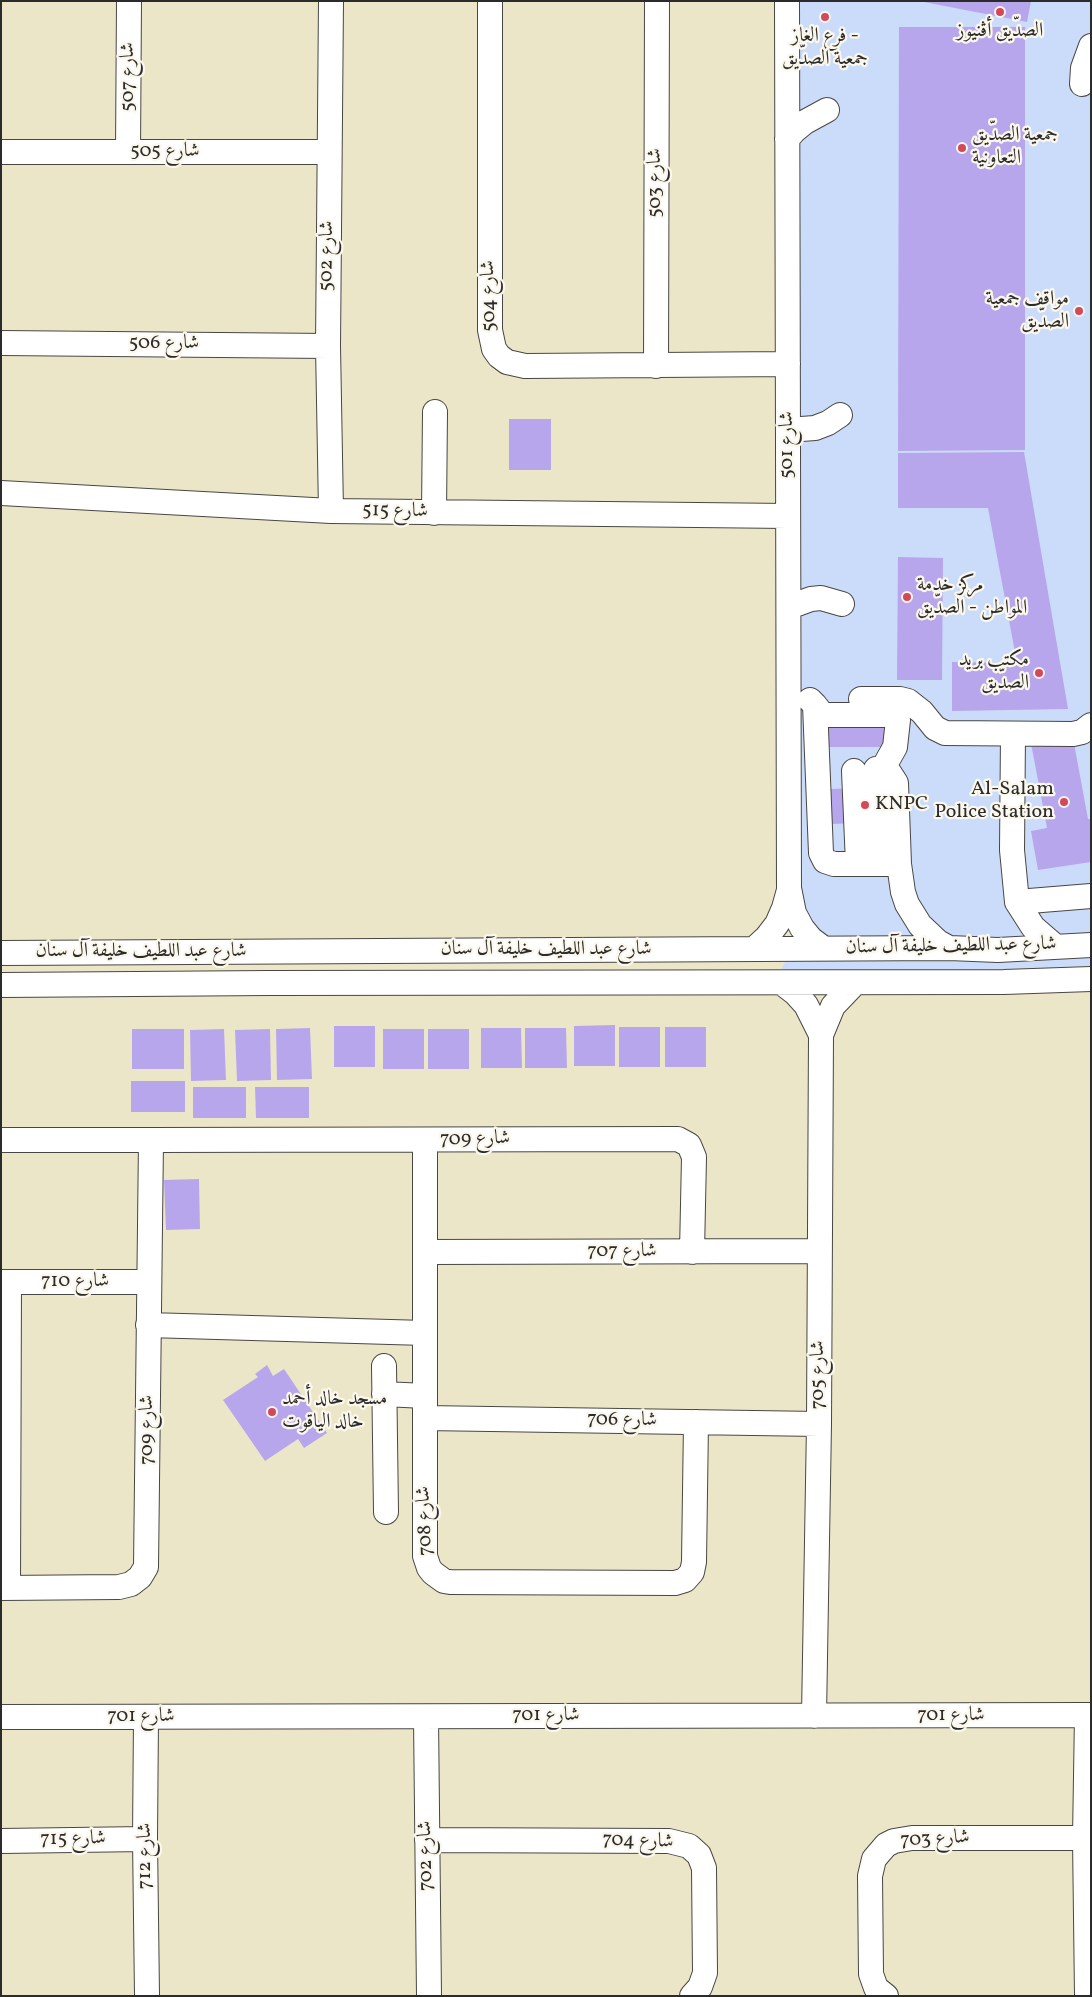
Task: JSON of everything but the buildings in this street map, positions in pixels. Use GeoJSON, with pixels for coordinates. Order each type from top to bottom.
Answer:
{"type":"FeatureCollection","features":[{"type":"Feature","properties":{"kind":"street","name":"شارع 507"},"geometry":{"type":"LineString","coordinates":[[128,152],[129,1]]}},
{"type":"Feature","properties":{"kind":"street","name":"شارع 502"},"geometry":{"type":"LineString","coordinates":[[331,1],[328,346],[331,511]]}},
{"type":"Feature","properties":{"kind":"street","name":"شارع 504"},"geometry":{"type":"LineString","coordinates":[[490,1],[490,330],[494,348],[506,362],[515,366],[788,364]]}},
{"type":"Feature","properties":{"kind":"street","name":"شارع 503"},"geometry":{"type":"LineString","coordinates":[[656,366],[657,1]]}},
{"type":"Feature","properties":{"kind":"street","name":"شارع 501"},"geometry":{"type":"LineString","coordinates":[[754,949],[767,938],[777,924],[784,908],[789,888],[804,695],[789,607],[787,1]]}},
{"type":"Feature","properties":{"kind":"street"},"geometry":{"type":"LineString","coordinates":[[1082,84],[1083,68],[1091,46]]}},
{"type":"Feature","properties":{"kind":"street"},"geometry":{"type":"LineString","coordinates":[[787,82],[794,91],[804,98],[827,110],[805,122],[794,130],[787,139]]}},
{"type":"Feature","properties":{"kind":"street","name":"شارع 505"},"geometry":{"type":"LineString","coordinates":[[1,152],[329,152]]}},
{"type":"Feature","properties":{"kind":"street","name":"شارع 506"},"geometry":{"type":"LineString","coordinates":[[1,343],[328,346]]}},
{"type":"Feature","properties":{"kind":"street"},"geometry":{"type":"LineString","coordinates":[[434,513],[435,412]]}},
{"type":"Feature","properties":{"kind":"street"},"geometry":{"type":"LineString","coordinates":[[788,430],[815,428],[840,415]]}},
{"type":"Feature","properties":{"kind":"street","name":"شارع 515"},"geometry":{"type":"LineString","coordinates":[[1,493],[331,511],[788,516]]}},
{"type":"Feature","properties":{"kind":"street"},"geometry":{"type":"LineString","coordinates":[[789,607],[811,599],[821,598],[842,604]]}},
{"type":"Feature","properties":{"kind":"street"},"geometry":{"type":"LineString","coordinates":[[804,695],[821,699],[900,699],[916,706],[935,728],[945,733],[1073,734],[1082,732],[1091,725]]}},
{"type":"Feature","properties":{"kind":"street"},"geometry":{"type":"LineString","coordinates":[[804,695],[823,715],[889,715],[898,720],[895,747],[886,763],[887,769],[896,783],[879,864]]}},
{"type":"Feature","properties":{"kind":"street"},"geometry":{"type":"LineString","coordinates":[[804,695],[821,853],[830,864],[879,864]]}},
{"type":"Feature","properties":{"kind":"street"},"geometry":{"type":"LineString","coordinates":[[1012,734],[1012,850],[1017,902],[1033,927],[1056,946]]}},
{"type":"Feature","properties":{"kind":"street"},"geometry":{"type":"LineString","coordinates":[[865,770],[879,864],[903,892],[913,915],[928,934],[949,948]]}},
{"type":"Feature","properties":{"kind":"street","name":"شارع 501"},"geometry":{"type":"LineString","coordinates":[[789,888],[794,913],[802,928],[811,939],[823,948]]}},
{"type":"Feature","properties":{"kind":"street"},"geometry":{"type":"LineString","coordinates":[[1017,902],[1091,896]]}},
{"type":"Feature","properties":{"kind":"street","name":"شارع عبد اللطيف خليفة آل سنان"},"geometry":{"type":"LineString","coordinates":[[1,953],[823,948],[998,950],[1091,944]]}},
{"type":"Feature","properties":{"kind":"street"},"geometry":{"type":"LineString","coordinates":[[270,983],[313,972],[400,972],[425,951],[435,983]]}},
{"type":"Feature","properties":{"kind":"street","name":"شارع عبد اللطيف خليفة آل سنان"},"geometry":{"type":"LineString","coordinates":[[1,985],[855,983],[1004,982],[1091,979]]}},
{"type":"Feature","properties":{"kind":"street","name":"شارع 705"},"geometry":{"type":"LineString","coordinates":[[782,983],[806,1005],[821,1035]]}},
{"type":"Feature","properties":{"kind":"street","name":"شارع 705"},"geometry":{"type":"LineString","coordinates":[[814,1716],[819,1424],[821,1035],[834,1006],[855,983]]}},
{"type":"Feature","properties":{"kind":"street","name":"شارع 709"},"geometry":{"type":"LineString","coordinates":[[1,1140],[671,1138],[684,1141],[693,1151],[692,1252]]}},
{"type":"Feature","properties":{"kind":"street","name":"شارع 709"},"geometry":{"type":"LineString","coordinates":[[5,1587],[119,1586],[136,1581],[146,1567],[151,1140]]}},
{"type":"Feature","properties":{"kind":"street","name":"شارع 708"},"geometry":{"type":"LineString","coordinates":[[425,1140],[425,1556],[429,1568],[438,1578],[457,1583],[675,1583],[685,1580],[692,1572],[694,1562],[696,1422]]}},
{"type":"Feature","properties":{"kind":"street","name":"شارع 707"},"geometry":{"type":"LineString","coordinates":[[426,1252],[819,1251]]}},
{"type":"Feature","properties":{"kind":"street"},"geometry":{"type":"LineString","coordinates":[[5,1282],[5,1587]]}},
{"type":"Feature","properties":{"kind":"street","name":"شارع 710"},"geometry":{"type":"LineString","coordinates":[[5,1282],[148,1282]]}},
{"type":"Feature","properties":{"kind":"street"},"geometry":{"type":"LineString","coordinates":[[148,1325],[425,1333]]}},
{"type":"Feature","properties":{"kind":"street"},"geometry":{"type":"LineString","coordinates":[[384,1366],[386,1512]]}},
{"type":"Feature","properties":{"kind":"street","name":"شارع 706"},"geometry":{"type":"LineString","coordinates":[[384,1394],[425,1407],[696,1422],[819,1424]]}},
{"type":"Feature","properties":{"kind":"street"},"geometry":{"type":"LineString","coordinates":[[1087,1996],[1085,1838],[1089,1715]]}},
{"type":"Feature","properties":{"kind":"street","name":"شارع 701"},"geometry":{"type":"LineString","coordinates":[[1,1717],[1089,1715]]}},
{"type":"Feature","properties":{"kind":"street","name":"شارع 712"},"geometry":{"type":"LineString","coordinates":[[146,1717],[147,1996]]}},
{"type":"Feature","properties":{"kind":"street","name":"شارع 702"},"geometry":{"type":"LineString","coordinates":[[426,1717],[429,1996]]}},
{"type":"Feature","properties":{"kind":"street","name":"شارع 703"},"geometry":{"type":"LineString","coordinates":[[886,1996],[876,1988],[871,1974],[870,1906],[874,1859],[886,1845],[894,1841],[912,1838],[1085,1838]]}},
{"type":"Feature","properties":{"kind":"street","name":"شارع 715"},"geometry":{"type":"LineString","coordinates":[[1,1841],[145,1839]]}},
{"type":"Feature","properties":{"kind":"street","name":"شارع 704"},"geometry":{"type":"LineString","coordinates":[[427,1840],[669,1841],[689,1846],[699,1855],[704,1868],[705,1973],[700,1988],[692,1996]]}},
{"type":"Feature","properties":{"kind":"shaded area","name":"جمعية الصدّيق التعاونية"},"geometry":{"type":"Polygon","coordinates":[[[789,1],[1091,1],[1091,966],[928,972],[780,972],[802,928],[794,913],[789,1]]]}},
{"type":"Feature","properties":{"kind":"place","name":"الصدّيق أڤنيوز"},"geometry":{"type":"Point","coordinates":[1000,12]}},
{"type":"Feature","properties":{"kind":"place","name":"فرع الغاز - جمعية الصدّيق"},"geometry":{"type":"Point","coordinates":[825,17]}},
{"type":"Feature","properties":{"kind":"place","name":"جمعية الصدّيق التعاونية"},"geometry":{"type":"Point","coordinates":[962,148]}},
{"type":"Feature","properties":{"kind":"place","name":"مواقف جمعية الصدّيق"},"geometry":{"type":"Point","coordinates":[1079,311]}},
{"type":"Feature","properties":{"kind":"place","name":"مركز خدمة المواطن - الصدّيق"},"geometry":{"type":"Point","coordinates":[907,597]}},
{"type":"Feature","properties":{"kind":"place","name":"مكتب بريد الصدّيق"},"geometry":{"type":"Point","coordinates":[1039,673]}},
{"type":"Feature","properties":{"kind":"place","name":"Al-Salam Police Station"},"geometry":{"type":"Point","coordinates":[1064,802]}},
{"type":"Feature","properties":{"kind":"place","name":"KNPC"},"geometry":{"type":"Point","coordinates":[865,805]}},
{"type":"Feature","properties":{"kind":"place","name":"مسجد خالد أحمد خالد الياقوت"},"geometry":{"type":"Point","coordinates":[272,1412]}}]}
